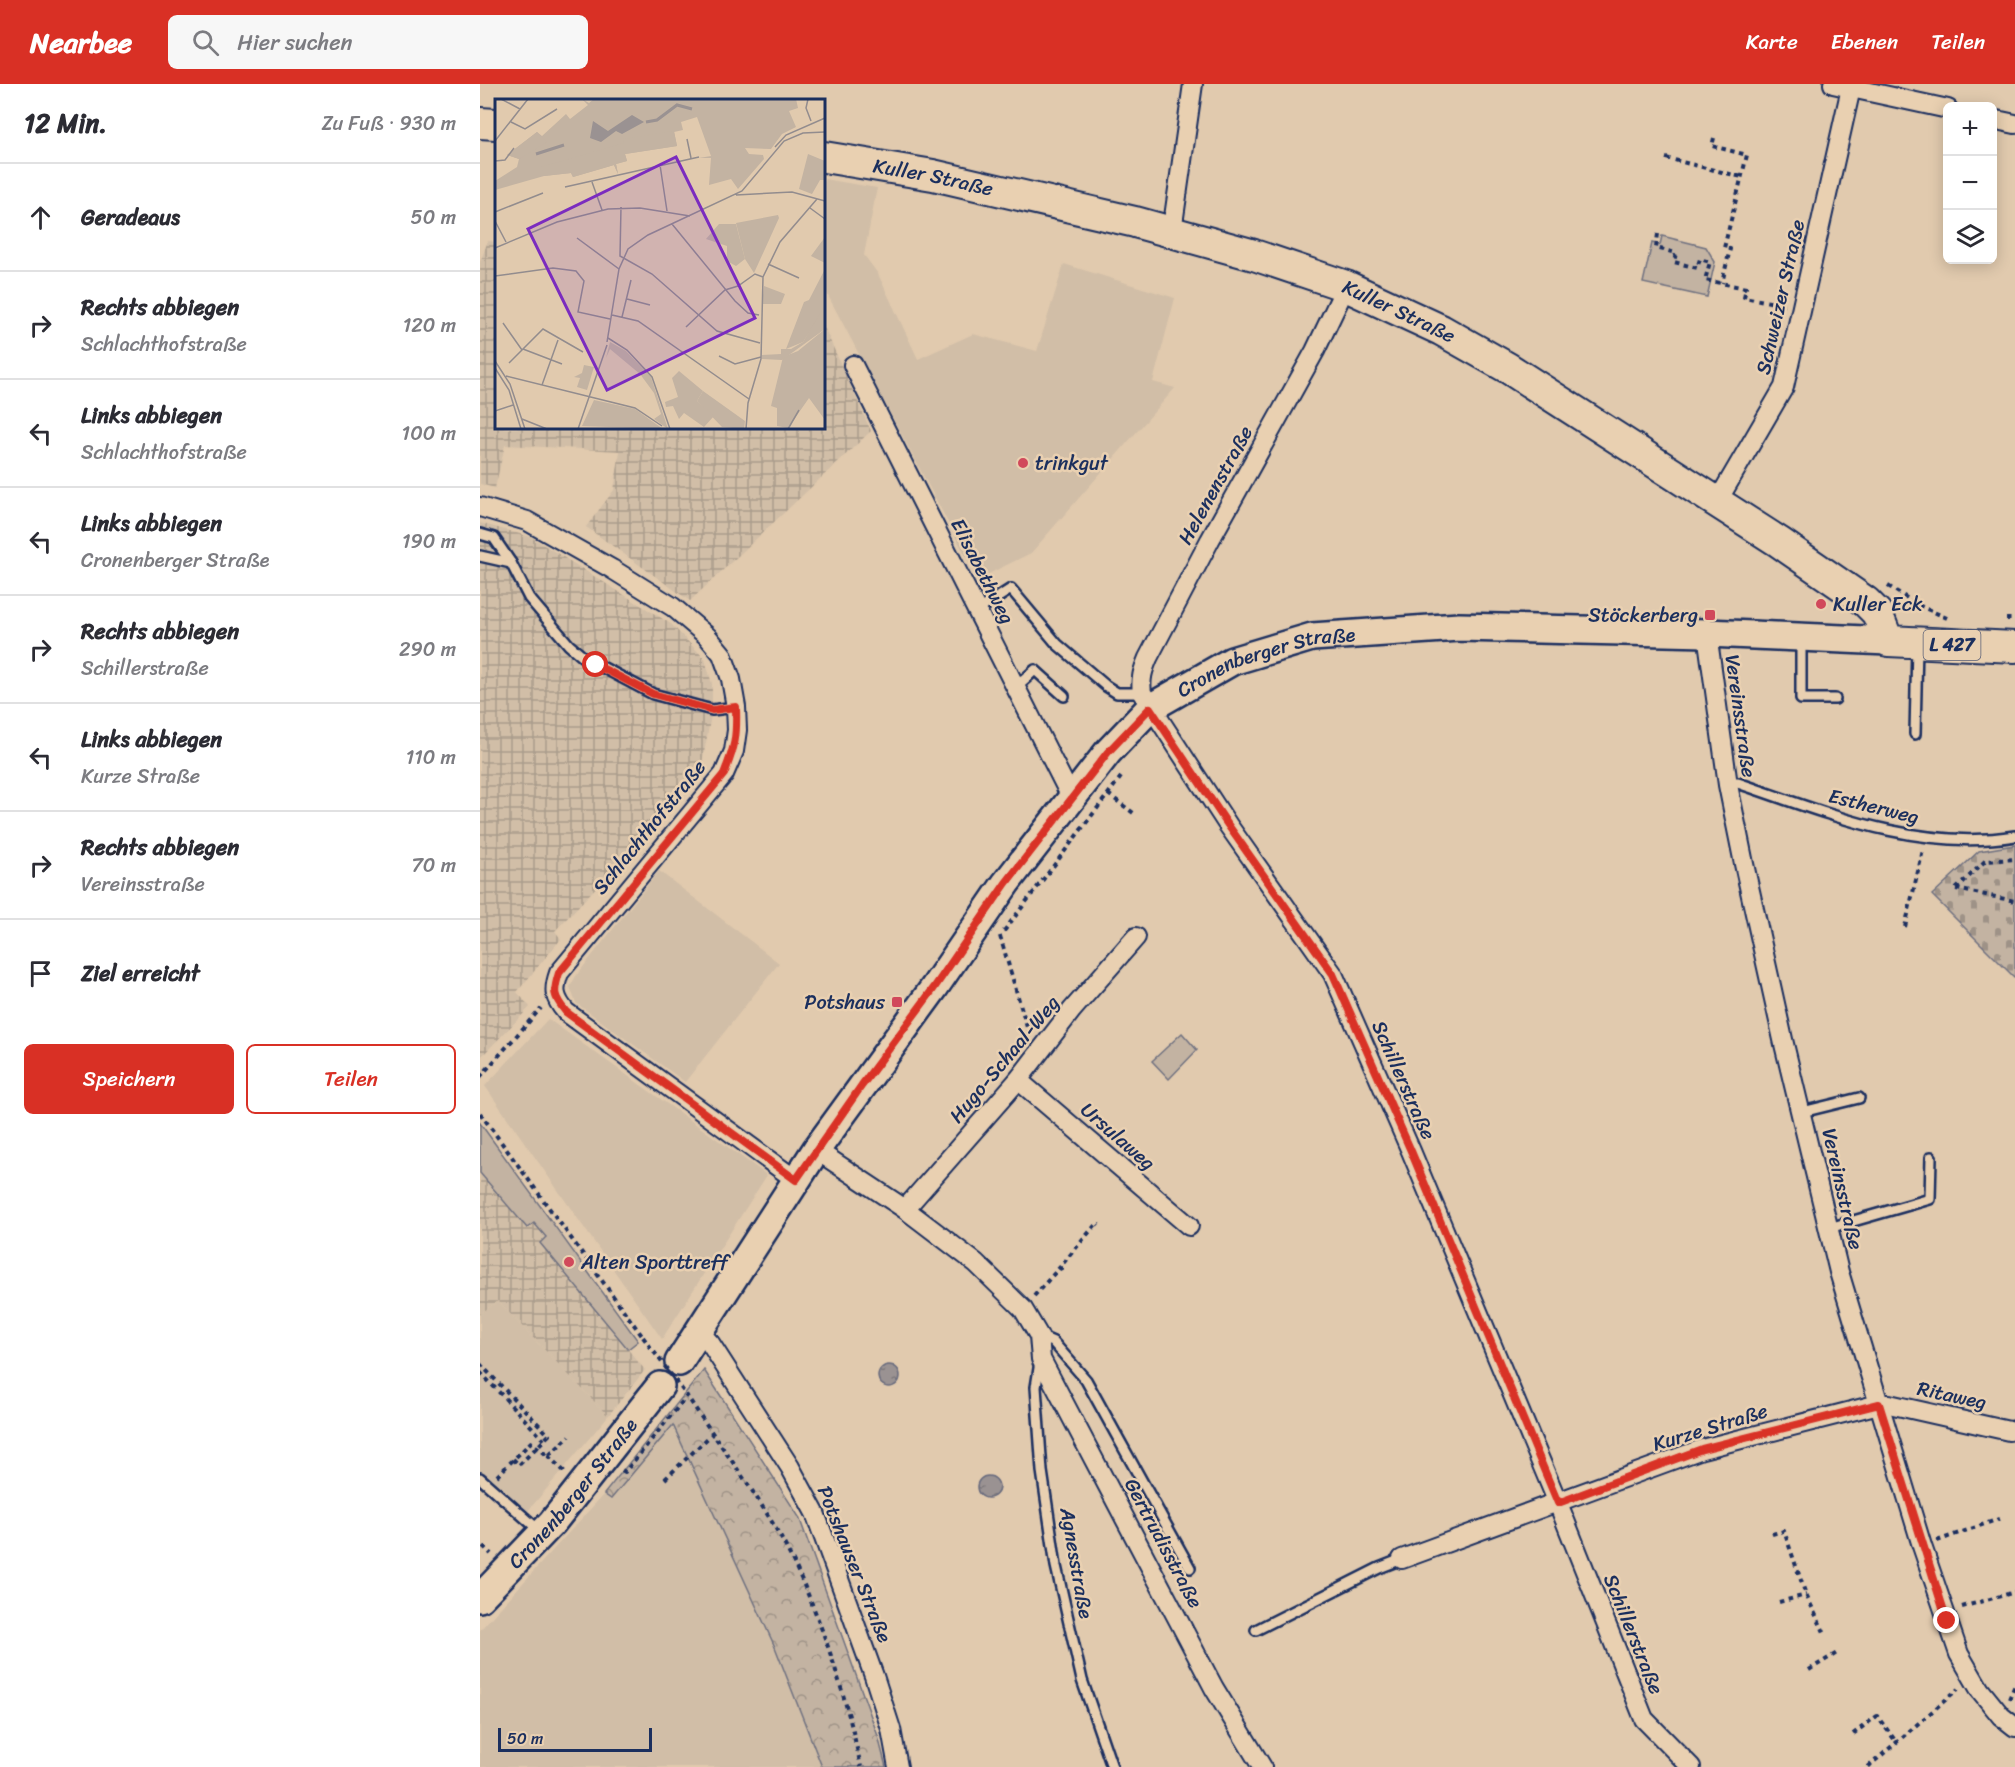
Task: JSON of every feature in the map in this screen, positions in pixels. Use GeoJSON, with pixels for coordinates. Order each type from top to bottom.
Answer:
{"type":"FeatureCollection","features":[{"type":"Feature","properties":{"kind":"main road"},"geometry":{"type":"LineString","coordinates":[[480,123],[495,124]]}},
{"type":"Feature","properties":{"kind":"main road","name":"Kuller Straße"},"geometry":{"type":"LineString","coordinates":[[825,157],[933,175],[1172,231],[1254,255],[1346,286],[1441,330],[1508,368],[1717,502],[1866,602],[1903,642]]}},
{"type":"Feature","properties":{"kind":"main road","name":"Cronenberger Straße"},"geometry":{"type":"LineString","coordinates":[[679,1362],[816,1150],[934,988],[1006,883],[1146,701],[1232,661],[1312,637],[1459,627],[1707,633],[1903,642],[2010,633]]}},
{"type":"Feature","properties":{"kind":"main road","name":"Cronenberger Straße"},"geometry":{"type":"LineString","coordinates":[[480,1598],[542,1534],[660,1386]]}},
{"type":"Feature","properties":{"kind":"street"},"geometry":{"type":"LineString","coordinates":[[1172,231],[1193,84]]}},
{"type":"Feature","properties":{"kind":"street"},"geometry":{"type":"LineString","coordinates":[[1842,86],[1943,108]]}},
{"type":"Feature","properties":{"kind":"street","name":"Schweizer Straße"},"geometry":{"type":"LineString","coordinates":[[1717,502],[1784,387],[1842,86]]}},
{"type":"Feature","properties":{"kind":"street"},"geometry":{"type":"LineString","coordinates":[[1997,120],[2015,124]]}},
{"type":"Feature","properties":{"kind":"street","name":"Helenenstraße"},"geometry":{"type":"LineString","coordinates":[[1146,701],[1141,682],[1142,672],[1148,658],[1210,540],[1315,351],[1346,286]]}},
{"type":"Feature","properties":{"kind":"street","name":"Elisabethweg"},"geometry":{"type":"LineString","coordinates":[[853,365],[1071,797]]}},
{"type":"Feature","properties":{"kind":"street","name":"Schlachthofstraße"},"geometry":{"type":"LineString","coordinates":[[480,507],[527,521],[612,568],[673,607],[707,636],[722,654],[731,679],[736,707],[737,730],[734,751],[724,774],[559,973],[554,991]]}},
{"type":"Feature","properties":{"kind":"street","name":"Vereinsstraße"},"geometry":{"type":"LineString","coordinates":[[1707,633],[1728,785],[1784,1044],[1839,1272],[1922,1546],[1959,1654],[1980,1690],[2001,1716],[2015,1727]]}},
{"type":"Feature","properties":{"kind":"street","name":"Schillerstraße"},"geometry":{"type":"LineString","coordinates":[[1146,701],[1228,825],[1333,974],[1411,1151],[1558,1503],[1644,1719],[1691,1767]]}},
{"type":"Feature","properties":{"kind":"street","name":"Hugo-Schaal-Weg"},"geometry":{"type":"LineString","coordinates":[[905,1209],[1018,1080],[1072,1010],[1136,937]]}},
{"type":"Feature","properties":{"kind":"street"},"geometry":{"type":"LineString","coordinates":[[554,991],[558,1002],[566,1012],[796,1180]]}},
{"type":"Feature","properties":{"kind":"street","name":"Ursulaweg"},"geometry":{"type":"LineString","coordinates":[[1018,1080],[1189,1226]]}},
{"type":"Feature","properties":{"kind":"street","name":"Gertrudisstraße"},"geometry":{"type":"LineString","coordinates":[[816,1150],[905,1209],[976,1263],[1023,1309],[1040,1336],[1041,1359],[1214,1688],[1262,1767]]}},
{"type":"Feature","properties":{"kind":"street","name":"Potshauser Straße"},"geometry":{"type":"LineString","coordinates":[[699,1331],[710,1343],[790,1467],[815,1513],[874,1676],[891,1729],[898,1767]]}},
{"type":"Feature","properties":{"kind":"street","name":"Kurze Straße"},"geometry":{"type":"LineString","coordinates":[[1558,1503],[1702,1449],[1879,1404]]}},
{"type":"Feature","properties":{"kind":"street","name":"Ritaweg"},"geometry":{"type":"LineString","coordinates":[[1879,1404],[1889,1404],[2009,1431],[2015,1430]]}},
{"type":"Feature","properties":{"kind":"street"},"geometry":{"type":"LineString","coordinates":[[1402,1559],[1558,1503]]}},
{"type":"Feature","properties":{"kind":"lane"},"geometry":{"type":"LineString","coordinates":[[480,534],[494,538],[511,563],[529,598],[544,618],[583,657],[653,694],[712,710],[736,707]]}},
{"type":"Feature","properties":{"kind":"lane"},"geometry":{"type":"LineString","coordinates":[[480,556],[511,563]]}},
{"type":"Feature","properties":{"kind":"lane"},"geometry":{"type":"LineString","coordinates":[[978,610],[1011,590],[1057,644],[1106,686],[1117,693],[1146,701]]}},
{"type":"Feature","properties":{"kind":"lane"},"geometry":{"type":"LineString","coordinates":[[1801,638],[1801,699],[1835,699]]}},
{"type":"Feature","properties":{"kind":"lane"},"geometry":{"type":"LineString","coordinates":[[1903,642],[1915,734]]}},
{"type":"Feature","properties":{"kind":"lane"},"geometry":{"type":"LineString","coordinates":[[1016,687],[1035,670],[1065,696]]}},
{"type":"Feature","properties":{"kind":"lane","name":"Estherweg"},"geometry":{"type":"LineString","coordinates":[[1728,785],[1738,783],[1855,823],[1926,838],[1995,840],[2015,836]]}},
{"type":"Feature","properties":{"kind":"lane"},"geometry":{"type":"LineString","coordinates":[[1802,1112],[1859,1098]]}},
{"type":"Feature","properties":{"kind":"lane"},"geometry":{"type":"LineString","coordinates":[[1829,1228],[1930,1199],[1931,1156]]}},
{"type":"Feature","properties":{"kind":"lane","name":"Gertrudisstraße"},"geometry":{"type":"LineString","coordinates":[[1040,1336],[1053,1342],[1086,1380],[1190,1568]]}},
{"type":"Feature","properties":{"kind":"lane","name":"Agnesstraße"},"geometry":{"type":"LineString","coordinates":[[1041,1359],[1036,1387],[1042,1471],[1056,1566],[1082,1680],[1112,1767]]}},
{"type":"Feature","properties":{"kind":"lane"},"geometry":{"type":"LineString","coordinates":[[484,1481],[542,1534]]}},
{"type":"Feature","properties":{"kind":"lane"},"geometry":{"type":"LineString","coordinates":[[1256,1630],[1379,1568],[1402,1559]]}},
{"type":"Feature","properties":{"kind":"path"},"geometry":{"type":"LineString","coordinates":[[1714,138],[1712,146],[1747,154],[1724,248],[1730,249],[1722,283]]}},
{"type":"Feature","properties":{"kind":"path"},"geometry":{"type":"LineString","coordinates":[[1666,158],[1742,177]]}},
{"type":"Feature","properties":{"kind":"path"},"geometry":{"type":"LineString","coordinates":[[1658,234],[1656,248],[1676,253],[1674,262],[1697,268],[1700,259],[1710,262],[1706,279],[1746,288],[1744,297],[1801,308]]}},
{"type":"Feature","properties":{"kind":"path"},"geometry":{"type":"LineString","coordinates":[[1879,581],[1932,612],[1956,619]]}},
{"type":"Feature","properties":{"kind":"path"},"geometry":{"type":"LineString","coordinates":[[2010,633],[2015,619]]}},
{"type":"Feature","properties":{"kind":"path"},"geometry":{"type":"LineString","coordinates":[[1108,794],[1136,815]]}},
{"type":"Feature","properties":{"kind":"path"},"geometry":{"type":"LineString","coordinates":[[1905,927],[1926,838]]}},
{"type":"Feature","properties":{"kind":"path"},"geometry":{"type":"LineString","coordinates":[[2015,859],[1985,861],[1956,889],[2015,902]]}},
{"type":"Feature","properties":{"kind":"path"},"geometry":{"type":"LineString","coordinates":[[1000,936],[1032,1045],[1039,1053]]}},
{"type":"Feature","properties":{"kind":"path"},"geometry":{"type":"LineString","coordinates":[[480,1077],[543,1007],[554,991]]}},
{"type":"Feature","properties":{"kind":"path"},"geometry":{"type":"LineString","coordinates":[[480,1113],[687,1396],[772,1522],[808,1596],[840,1684],[861,1767]]}},
{"type":"Feature","properties":{"kind":"path"},"geometry":{"type":"LineString","coordinates":[[1023,1309],[1061,1269],[1097,1223],[1100,1225]]}},
{"type":"Feature","properties":{"kind":"path"},"geometry":{"type":"LineString","coordinates":[[480,1364],[549,1435],[519,1465],[513,1459]]}},
{"type":"Feature","properties":{"kind":"path"},"geometry":{"type":"LineString","coordinates":[[480,1372],[544,1440]]}},
{"type":"Feature","properties":{"kind":"path"},"geometry":{"type":"LineString","coordinates":[[619,1467],[625,1472],[687,1396]]}},
{"type":"Feature","properties":{"kind":"path"},"geometry":{"type":"LineString","coordinates":[[665,1479],[712,1434]]}},
{"type":"Feature","properties":{"kind":"path"},"geometry":{"type":"LineString","coordinates":[[548,1456],[570,1436]]}},
{"type":"Feature","properties":{"kind":"path"},"geometry":{"type":"LineString","coordinates":[[484,1481],[531,1442],[568,1474]]}},
{"type":"Feature","properties":{"kind":"path"},"geometry":{"type":"LineString","coordinates":[[1922,1546],[1999,1519]]}},
{"type":"Feature","properties":{"kind":"path"},"geometry":{"type":"LineString","coordinates":[[1772,1534],[1784,1531],[1806,1595],[1826,1636]]}},
{"type":"Feature","properties":{"kind":"path"},"geometry":{"type":"LineString","coordinates":[[483,1546],[494,1556]]}},
{"type":"Feature","properties":{"kind":"path"},"geometry":{"type":"LineString","coordinates":[[1944,1612],[2015,1592]]}},
{"type":"Feature","properties":{"kind":"path"},"geometry":{"type":"LineString","coordinates":[[1779,1602],[1806,1595]]}},
{"type":"Feature","properties":{"kind":"path"},"geometry":{"type":"LineString","coordinates":[[1809,1670],[1838,1653]]}},
{"type":"Feature","properties":{"kind":"path"},"geometry":{"type":"LineString","coordinates":[[1868,1767],[1972,1677]]}},
{"type":"Feature","properties":{"kind":"path"},"geometry":{"type":"LineString","coordinates":[[1853,1734],[1877,1716],[1897,1743]]}},
{"type":"Feature","properties":{"kind":"path"},"geometry":{"type":"LineString","coordinates":[[857,1750],[866,1748]]}},
{"type":"Feature","properties":{"kind":"shaded area"},"geometry":{"type":"Polygon","coordinates":[[[825,179],[877,188],[864,255],[878,274],[918,359],[973,334],[1037,351],[1064,264],[1175,298],[1153,382],[1175,388],[1031,553],[978,579],[825,290],[825,179]]]}},
{"type":"Feature","properties":{"kind":"shaded area"},"geometry":{"type":"Polygon","coordinates":[[[488,241],[495,242],[495,429],[825,429],[825,329],[871,431],[690,601],[586,527],[614,490],[620,451],[505,445],[495,488],[480,484],[480,262],[488,241]]]}},
{"type":"Feature","properties":{"kind":"shaded area"},"geometry":{"type":"Polygon","coordinates":[[[480,523],[531,537],[671,624],[705,659],[712,684],[712,710],[701,769],[633,842],[636,845],[555,931],[561,939],[517,992],[530,1007],[480,1058],[480,523]]]}},
{"type":"Feature","properties":{"kind":"shaded area"},"geometry":{"type":"Polygon","coordinates":[[[659,871],[779,963],[685,1082],[576,1003],[570,987],[576,976],[659,871]]]}},
{"type":"Feature","properties":{"kind":"shaded area"},"geometry":{"type":"Polygon","coordinates":[[[548,1019],[767,1175],[662,1339],[485,1086],[548,1019]]]}},
{"type":"Feature","properties":{"kind":"shaded area"},"geometry":{"type":"Polygon","coordinates":[[[480,1173],[527,1228],[534,1223],[546,1237],[540,1243],[645,1370],[608,1416],[498,1301],[480,1314],[480,1173]]]}},
{"type":"Feature","properties":{"kind":"shaded area"},"geometry":{"type":"Polygon","coordinates":[[[498,1301],[608,1416],[527,1512],[480,1470],[480,1314],[498,1301]]]}},
{"type":"Feature","properties":{"kind":"shaded area"},"geometry":{"type":"Polygon","coordinates":[[[673,1425],[775,1647],[822,1767],[480,1767],[480,1630],[604,1494],[611,1498],[673,1425]]]}},
{"type":"Feature","properties":{"kind":"green space"},"geometry":{"type":"Polygon","coordinates":[[[1662,236],[1706,247],[1715,262],[1707,297],[1643,283],[1652,243],[1660,245],[1662,236]]]}},
{"type":"Feature","properties":{"kind":"green space"},"geometry":{"type":"Polygon","coordinates":[[[2015,845],[2015,978],[1932,895],[1979,851],[2015,845]]]}},
{"type":"Feature","properties":{"kind":"green space"},"geometry":{"type":"Polygon","coordinates":[[[1182,1033],[1197,1050],[1169,1079],[1152,1061],[1182,1033]]]}},
{"type":"Feature","properties":{"kind":"green space","name":"Alten Sporttreff"},"geometry":{"type":"Polygon","coordinates":[[[480,1123],[638,1341],[628,1349],[540,1243],[546,1237],[534,1223],[527,1228],[480,1173],[480,1123]]]}},
{"type":"Feature","properties":{"kind":"green space"},"geometry":{"type":"Polygon","coordinates":[[[704,1370],[799,1517],[878,1736],[886,1767],[822,1767],[775,1647],[673,1425],[611,1499],[604,1494],[704,1370]]]}},
{"type":"Feature","properties":{"kind":"water"},"geometry":{"type":"Polygon","coordinates":[[[889,1365],[897,1368],[900,1376],[897,1384],[889,1387],[881,1384],[878,1376],[881,1368],[889,1365]]]}},
{"type":"Feature","properties":{"kind":"water"},"geometry":{"type":"Polygon","coordinates":[[[988,1476],[996,1479],[999,1487],[996,1495],[988,1498],[980,1495],[977,1487],[980,1479],[988,1476]]]}},
{"type":"Feature","properties":{"kind":"place","name":"trinkgut"},"geometry":{"type":"Point","coordinates":[1023,463]}},
{"type":"Feature","properties":{"kind":"place","name":"Kuller Eck"},"geometry":{"type":"Point","coordinates":[1821,604]}},
{"type":"Feature","properties":{"kind":"place","name":"Stöckerberg"},"geometry":{"type":"Point","coordinates":[1710,615]}},
{"type":"Feature","properties":{"kind":"place","name":"Potshaus"},"geometry":{"type":"Point","coordinates":[897,1002]}},
{"type":"Feature","properties":{"kind":"place","name":"Alten Sporttreff"},"geometry":{"type":"Point","coordinates":[569,1262]}},
{"type":"Feature","properties":{"kind":"route"},"geometry":{"type":"LineString","coordinates":[[596,665],[653,694],[712,710],[736,707],[737,730],[734,751],[724,774],[559,973],[554,991],[558,1002],[566,1012],[796,1180],[862,1085],[934,988],[1006,883],[1108,752],[1150,708],[1228,825],[1333,974],[1411,1151],[1558,1503],[1702,1449],[1879,1404],[1947,1621]]}}]}
